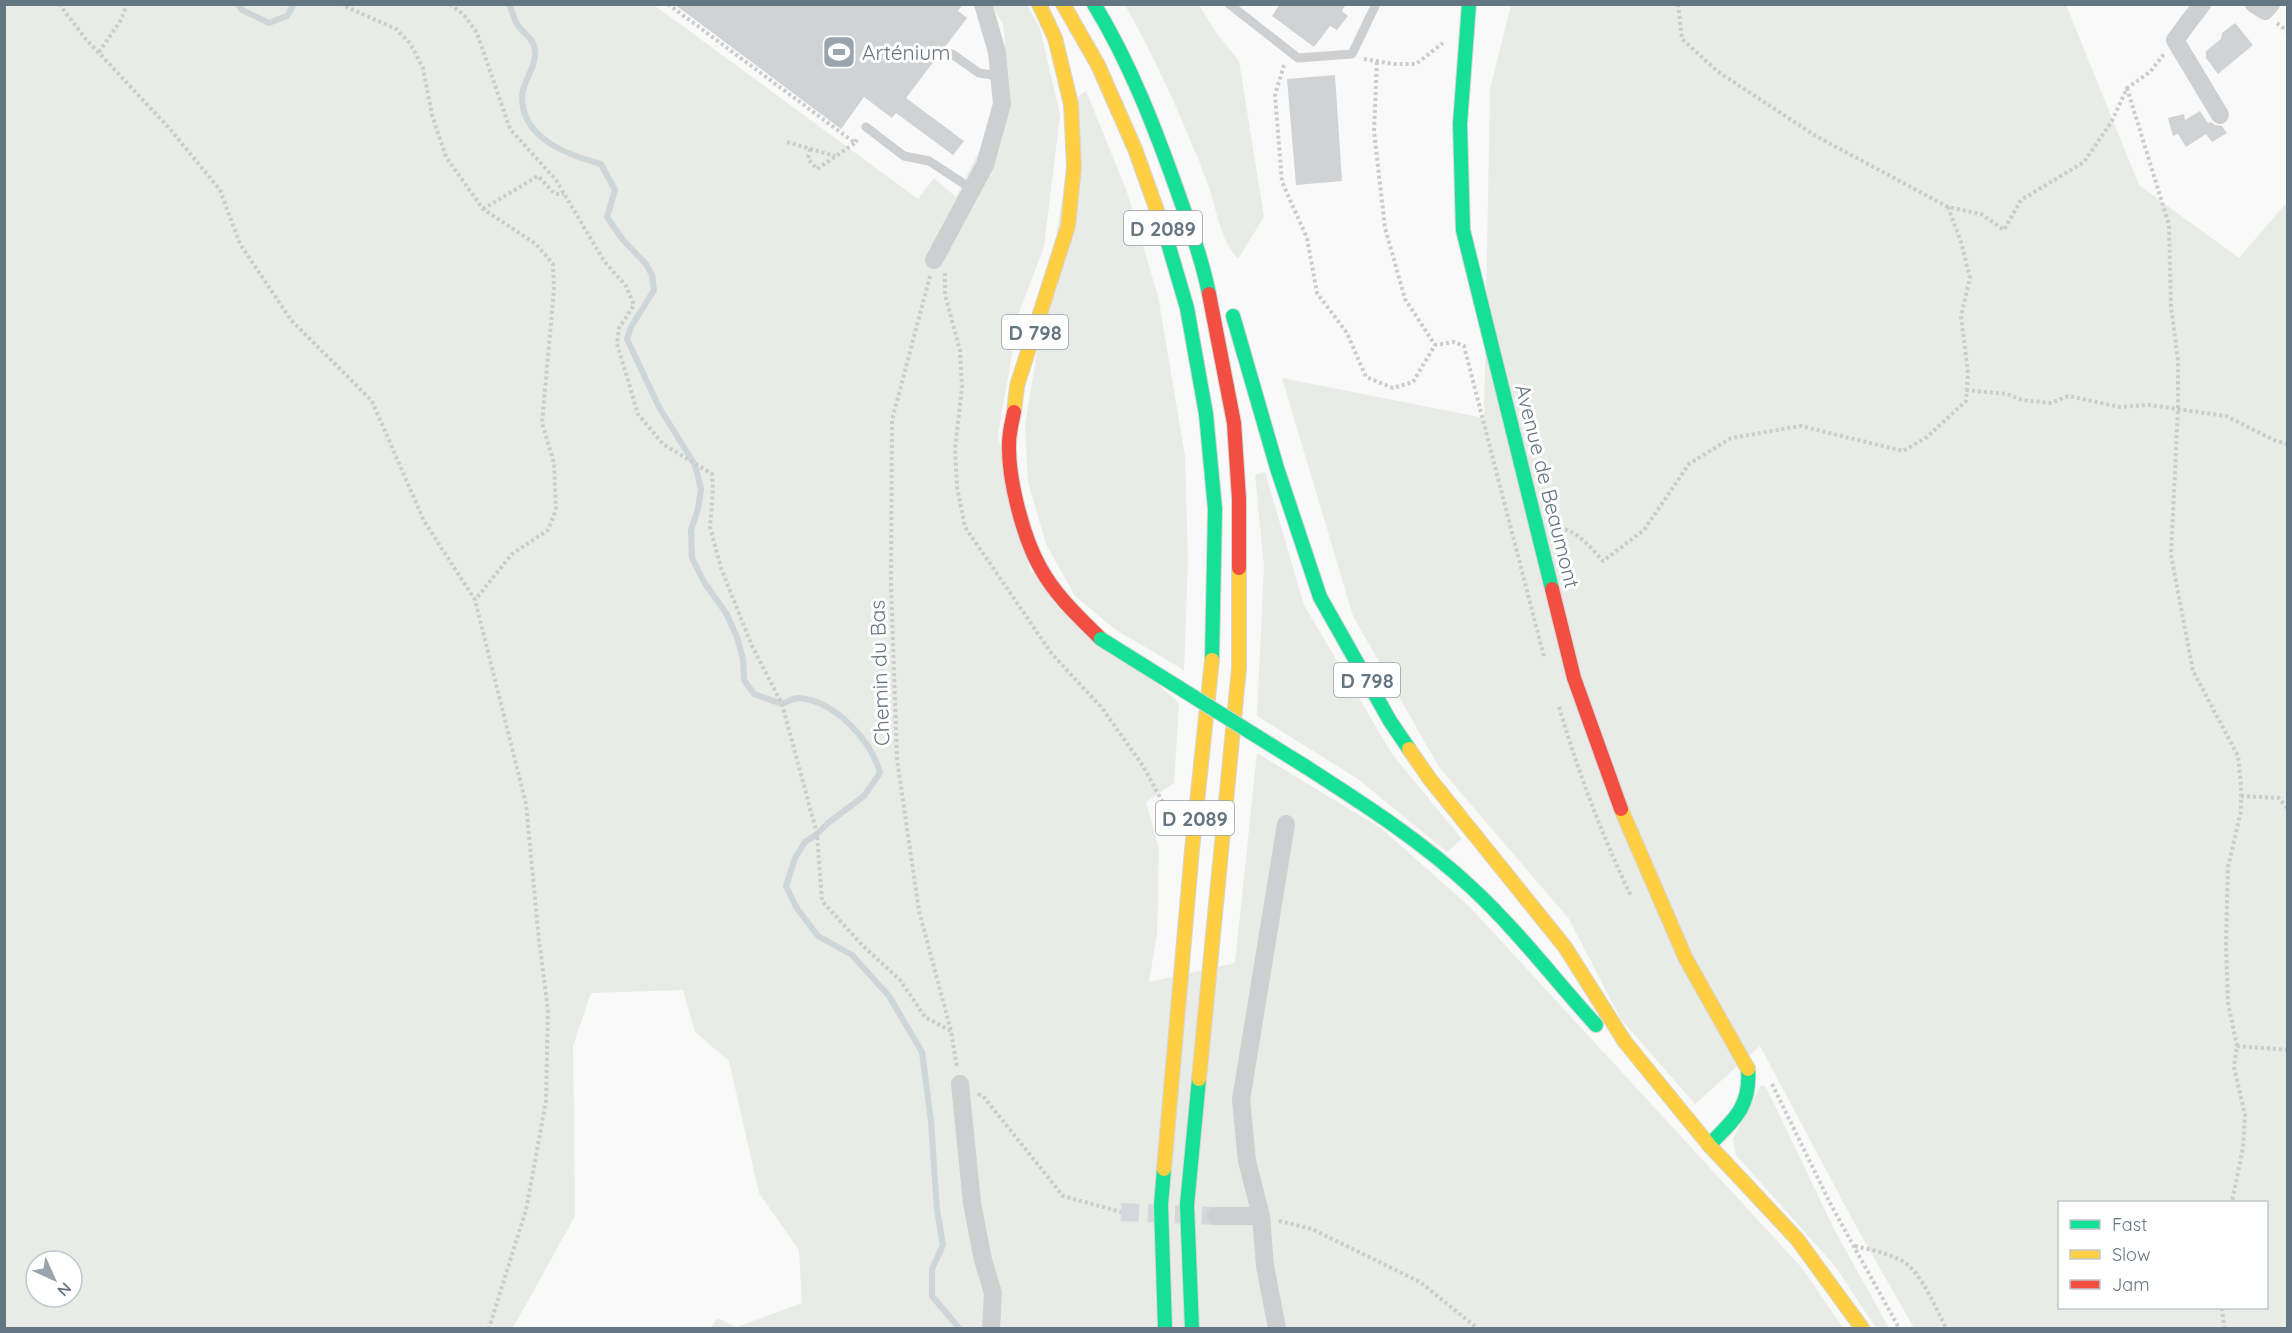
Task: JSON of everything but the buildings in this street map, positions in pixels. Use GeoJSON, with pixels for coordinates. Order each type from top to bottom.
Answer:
{"type":"FeatureCollection","features":[{"type":"Feature","properties":{"kind":"main road","name":"D 798"},"geometry":{"type":"LineString","coordinates":[[1039,4],[1055,38],[1071,104],[1074,167],[1068,226],[1017,386],[1010,445],[1015,492],[1023,529],[1041,569],[1067,605],[1101,639],[1377,812],[1433,854],[1474,891],[1675,1114],[1708,1145]]}},
{"type":"Feature","properties":{"kind":"main road","name":"D 2089"},"geometry":{"type":"LineString","coordinates":[[1063,4],[1098,65],[1135,149],[1172,258],[1187,308],[1206,414],[1215,509],[1212,666],[1192,850],[1161,1205],[1165,1329]]}},
{"type":"Feature","properties":{"kind":"main road","name":"D 2089"},"geometry":{"type":"LineString","coordinates":[[1094,4],[1113,35],[1161,144],[1203,263],[1234,423],[1239,499],[1239,668],[1187,1205],[1192,1329]]}},
{"type":"Feature","properties":{"kind":"main road","name":"Avenue de Beaumont"},"geometry":{"type":"LineString","coordinates":[[1469,4],[1460,124],[1463,230],[1574,678],[1622,812],[1686,959],[1748,1066],[1751,1085],[1748,1100],[1736,1117],[1708,1145]]}},
{"type":"Feature","properties":{"kind":"main road"},"geometry":{"type":"LineString","coordinates":[[1161,144],[1192,192]]}},
{"type":"Feature","properties":{"kind":"main road","name":"D 798"},"geometry":{"type":"LineString","coordinates":[[1230,304],[1277,468],[1320,597],[1390,721],[1429,778],[1564,947],[1625,1042],[1708,1145]]}},
{"type":"Feature","properties":{"kind":"main road"},"geometry":{"type":"LineString","coordinates":[[1708,1145],[1797,1239],[1862,1329]]}},
{"type":"Feature","properties":{"kind":"street"},"geometry":{"type":"LineString","coordinates":[[934,260],[985,165],[1002,104],[997,52],[983,4]]}},
{"type":"Feature","properties":{"kind":"street"},"geometry":{"type":"LineString","coordinates":[[2202,4],[2175,40],[2220,115]]}},
{"type":"Feature","properties":{"kind":"street"},"geometry":{"type":"LineString","coordinates":[[2254,4],[2265,11],[2271,4]]}},
{"type":"Feature","properties":{"kind":"street"},"geometry":{"type":"LineString","coordinates":[[1277,1329],[1265,1266],[1260,1216],[1247,1161],[1240,1100],[1286,825]]}},
{"type":"Feature","properties":{"kind":"street"},"geometry":{"type":"LineString","coordinates":[[960,1084],[972,1203],[983,1260],[993,1293],[991,1328]]}},
{"type":"Feature","properties":{"kind":"street"},"geometry":{"type":"LineString","coordinates":[[1216,1216],[1260,1216]]}},
{"type":"Feature","properties":{"kind":"lane"},"geometry":{"type":"LineString","coordinates":[[1229,4],[1298,58],[1352,54],[1376,4]]}},
{"type":"Feature","properties":{"kind":"lane"},"geometry":{"type":"LineString","coordinates":[[952,54],[980,73],[999,76]]}},
{"type":"Feature","properties":{"kind":"lane"},"geometry":{"type":"LineString","coordinates":[[866,127],[904,156],[929,161],[972,189]]}},
{"type":"Feature","properties":{"kind":"path"},"geometry":{"type":"LineString","coordinates":[[59,4],[99,52],[170,129],[220,190],[240,244],[291,320],[372,401],[424,521],[475,600],[526,804],[548,1010],[546,1101],[528,1199],[489,1329]]}},
{"type":"Feature","properties":{"kind":"path"},"geometry":{"type":"LineString","coordinates":[[99,52],[121,20],[127,4]]}},
{"type":"Feature","properties":{"kind":"path"},"geometry":{"type":"LineString","coordinates":[[340,4],[396,29],[410,43],[423,68],[432,115],[446,157],[483,209],[536,244],[553,264],[554,290],[542,423],[554,463],[556,510],[549,530],[512,554],[475,600]]}},
{"type":"Feature","properties":{"kind":"path"},"geometry":{"type":"LineString","coordinates":[[450,4],[464,15],[477,33],[510,129],[556,180],[604,261],[626,286],[634,305],[620,328],[617,344],[638,414],[663,444],[712,474],[710,527],[722,568],[752,646],[782,704],[817,834],[822,901],[863,946],[900,980],[925,1017],[951,1031]]}},
{"type":"Feature","properties":{"kind":"path"},"geometry":{"type":"LineString","coordinates":[[668,4],[855,143]]}},
{"type":"Feature","properties":{"kind":"path"},"geometry":{"type":"LineString","coordinates":[[1678,4],[1682,39],[1717,71],[1814,135],[1948,207],[1981,214],[2004,230],[2021,200],[2084,162],[2112,121],[2127,88],[2150,72],[2175,40]]}},
{"type":"Feature","properties":{"kind":"path"},"geometry":{"type":"LineString","coordinates":[[1352,54],[1377,62],[1416,64],[1443,43]]}},
{"type":"Feature","properties":{"kind":"path"},"geometry":{"type":"LineString","coordinates":[[1288,50],[1275,95],[1282,182],[1307,238],[1317,293],[1347,333],[1366,377],[1393,388],[1413,382],[1435,345],[1405,298],[1385,228],[1374,131],[1377,62]]}},
{"type":"Feature","properties":{"kind":"path"},"geometry":{"type":"LineString","coordinates":[[2127,88],[2169,225],[2171,307],[2178,360],[2171,555],[2193,671],[2238,756],[2241,811],[2228,867],[2228,1003],[2237,1046],[2234,1066],[2245,1114],[2243,1148],[2232,1201]]}},
{"type":"Feature","properties":{"kind":"path"},"geometry":{"type":"LineString","coordinates":[[810,149],[808,159],[817,169],[855,143],[866,127]]}},
{"type":"Feature","properties":{"kind":"path"},"geometry":{"type":"LineString","coordinates":[[787,142],[835,156]]}},
{"type":"Feature","properties":{"kind":"path"},"geometry":{"type":"LineString","coordinates":[[483,209],[538,176],[555,194],[564,194]]}},
{"type":"Feature","properties":{"kind":"path"},"geometry":{"type":"LineString","coordinates":[[1550,529],[1563,528],[1582,539],[1603,561],[1644,530],[1689,464],[1731,438],[1801,426],[1903,451],[1927,437],[1965,401],[1968,373],[1961,316],[1970,278],[1961,242],[1948,207]]}},
{"type":"Feature","properties":{"kind":"path","name":"Chemin du Bas"},"geometry":{"type":"LineString","coordinates":[[934,260],[892,420],[891,584],[897,759],[919,912],[951,1031],[960,1084]]}},
{"type":"Feature","properties":{"kind":"path"},"geometry":{"type":"LineString","coordinates":[[1966,390],[2007,394],[2022,400],[2051,403],[2068,396],[2120,407],[2149,405],[2226,416],[2276,441],[2288,444]]}},
{"type":"Feature","properties":{"kind":"path"},"geometry":{"type":"LineString","coordinates":[[2241,796],[2279,798],[2288,809]]}},
{"type":"Feature","properties":{"kind":"path"},"geometry":{"type":"LineString","coordinates":[[2237,1046],[2288,1050]]}},
{"type":"Feature","properties":{"kind":"path"},"geometry":{"type":"LineString","coordinates":[[960,1084],[983,1096],[1063,1196],[1121,1212]]}},
{"type":"Feature","properties":{"kind":"path"},"geometry":{"type":"LineString","coordinates":[[1772,1084],[1831,1205],[1899,1329]]}},
{"type":"Feature","properties":{"kind":"path"},"geometry":{"type":"LineString","coordinates":[[1260,1216],[1312,1229],[1401,1272],[1420,1282],[1477,1329]]}},
{"type":"Feature","properties":{"kind":"path"},"geometry":{"type":"LineString","coordinates":[[1855,1246],[1882,1253],[1905,1263],[1922,1283],[1946,1329]]}},
{"type":"Feature","properties":{"kind":"path"},"geometry":{"type":"LineString","coordinates":[[2222,1309],[2224,1329]]}},
{"type":"Feature","properties":{"kind":"shaded area"},"geometry":{"type":"Polygon","coordinates":[[[5,4],[654,5],[918,199],[934,178],[956,197],[1010,90],[1003,24],[991,5],[1027,5],[1040,28],[1060,115],[1044,247],[1019,312],[998,436],[1030,570],[1179,703],[1174,783],[1146,802],[1159,849],[1157,934],[1149,982],[1235,963],[1257,753],[1382,829],[1470,907],[1802,1268],[1843,1328],[711,1328],[717,1318],[737,1327],[802,1303],[799,1250],[759,1193],[729,1061],[695,1032],[683,990],[591,993],[573,1046],[575,1216],[513,1328],[5,1328],[5,4]]]}},
{"type":"Feature","properties":{"kind":"shaded area"},"geometry":{"type":"Polygon","coordinates":[[[1125,5],[1199,5],[1215,31],[1239,61],[1264,217],[1238,259],[1226,241],[1210,189],[1178,113],[1148,47],[1125,5]]]}},
{"type":"Feature","properties":{"kind":"shaded area"},"geometry":{"type":"Polygon","coordinates":[[[1511,5],[2066,5],[2139,185],[2239,258],[2287,202],[2287,1328],[1914,1328],[1857,1228],[1760,1046],[1695,1104],[1620,1018],[1569,919],[1439,767],[1353,616],[1282,378],[1484,418],[1490,89],[1511,5]]]}},
{"type":"Feature","properties":{"kind":"shaded area"},"geometry":{"type":"Polygon","coordinates":[[[1086,91],[1127,192],[1158,296],[1185,456],[1188,560],[1184,670],[1116,630],[1075,596],[1046,544],[1028,482],[1025,425],[1079,96],[1086,91]]]}},
{"type":"Feature","properties":{"kind":"shaded area"},"geometry":{"type":"Polygon","coordinates":[[[1265,472],[1304,605],[1392,754],[1462,839],[1447,852],[1358,779],[1257,716],[1264,566],[1255,475],[1265,472]]]}},
{"type":"Feature","properties":{"kind":"shaded area"},"geometry":{"type":"Polygon","coordinates":[[[1761,1085],[1766,1087],[1835,1231],[1889,1328],[1876,1328],[1835,1266],[1736,1155],[1733,1139],[1761,1085]]]}},
{"type":"Feature","properties":{"kind":"waterway"},"geometry":{"type":"LineString","coordinates":[[238,4],[242,10],[269,23],[287,16],[294,4]]}},
{"type":"Feature","properties":{"kind":"waterway"},"geometry":{"type":"LineString","coordinates":[[509,4],[516,22],[534,45],[535,50],[534,62],[522,97],[524,112],[530,124],[549,143],[575,156],[601,164],[615,190],[607,217],[623,240],[646,264],[652,275],[654,290],[631,327],[627,339],[659,407],[695,465],[701,489],[698,509],[691,530],[692,558],[704,582],[726,613],[737,637],[743,659],[744,680],[754,694],[782,704],[797,698],[812,701],[838,714],[850,724],[869,748],[880,773],[864,796],[805,842],[795,858],[786,886],[796,907],[818,936],[852,955],[889,996],[922,1052],[931,1121],[937,1210],[943,1245],[932,1269],[932,1296],[959,1328]]}},
{"type":"Feature","properties":{"kind":"tunnel"},"geometry":{"type":"LineString","coordinates":[[1121,1212],[1216,1216]]}},
{"type":"Feature","properties":{"kind":"traffic: fast"},"geometry":{"type":"LineString","coordinates":[[1094,4],[1119,49],[1151,120],[1191,231],[1209,294]]}},
{"type":"Feature","properties":{"kind":"traffic: fast"},"geometry":{"type":"LineString","coordinates":[[1469,4],[1460,124],[1463,230],[1552,589]]}},
{"type":"Feature","properties":{"kind":"traffic: fast"},"geometry":{"type":"LineString","coordinates":[[1165,233],[1187,308],[1206,414],[1215,509],[1212,660]]}},
{"type":"Feature","properties":{"kind":"traffic: fast"},"geometry":{"type":"LineString","coordinates":[[1233,316],[1277,468],[1320,597],[1390,721],[1409,749]]}},
{"type":"Feature","properties":{"kind":"traffic: fast"},"geometry":{"type":"LineString","coordinates":[[1101,639],[1303,765]]}},
{"type":"Feature","properties":{"kind":"traffic: fast"},"geometry":{"type":"LineString","coordinates":[[1303,765],[1391,823],[1453,871],[1505,922],[1596,1025]]}},
{"type":"Feature","properties":{"kind":"traffic: fast"},"geometry":{"type":"LineString","coordinates":[[1709,1145],[1733,1120],[1744,1103],[1747,1093],[1748,1069]]}},
{"type":"Feature","properties":{"kind":"traffic: fast"},"geometry":{"type":"LineString","coordinates":[[1192,1328],[1187,1205],[1199,1079]]}},
{"type":"Feature","properties":{"kind":"traffic: fast"},"geometry":{"type":"LineString","coordinates":[[1164,1169],[1161,1205],[1165,1328]]}},
{"type":"Feature","properties":{"kind":"traffic: slow"},"geometry":{"type":"LineString","coordinates":[[1014,412],[1017,386],[1068,226],[1074,167],[1071,104],[1055,38],[1039,4]]}},
{"type":"Feature","properties":{"kind":"traffic: slow"},"geometry":{"type":"LineString","coordinates":[[1063,4],[1098,65],[1135,149],[1165,233]]}},
{"type":"Feature","properties":{"kind":"traffic: slow"},"geometry":{"type":"LineString","coordinates":[[1199,1079],[1239,668],[1239,568]]}},
{"type":"Feature","properties":{"kind":"traffic: slow"},"geometry":{"type":"LineString","coordinates":[[1164,1169],[1192,850],[1212,660]]}},
{"type":"Feature","properties":{"kind":"traffic: slow"},"geometry":{"type":"LineString","coordinates":[[1409,749],[1429,778],[1565,947],[1625,1042],[1709,1145]]}},
{"type":"Feature","properties":{"kind":"traffic: slow"},"geometry":{"type":"LineString","coordinates":[[1621,809],[1686,959],[1748,1069]]}},
{"type":"Feature","properties":{"kind":"traffic: slow"},"geometry":{"type":"LineString","coordinates":[[1709,1145],[1797,1239],[1862,1328]]}},
{"type":"Feature","properties":{"kind":"traffic: jam"},"geometry":{"type":"LineString","coordinates":[[1209,294],[1234,423],[1239,499],[1239,568]]}},
{"type":"Feature","properties":{"kind":"traffic: jam"},"geometry":{"type":"LineString","coordinates":[[1014,412],[1009,440],[1009,458],[1014,491],[1028,541],[1041,569],[1054,588],[1068,606],[1101,639]]}},
{"type":"Feature","properties":{"kind":"traffic: jam"},"geometry":{"type":"LineString","coordinates":[[1552,589],[1574,678],[1621,809]]}},
{"type":"Feature","properties":{"kind":"place","name":"Arténium"},"geometry":{"type":"Point","coordinates":[839,52]}}]}
